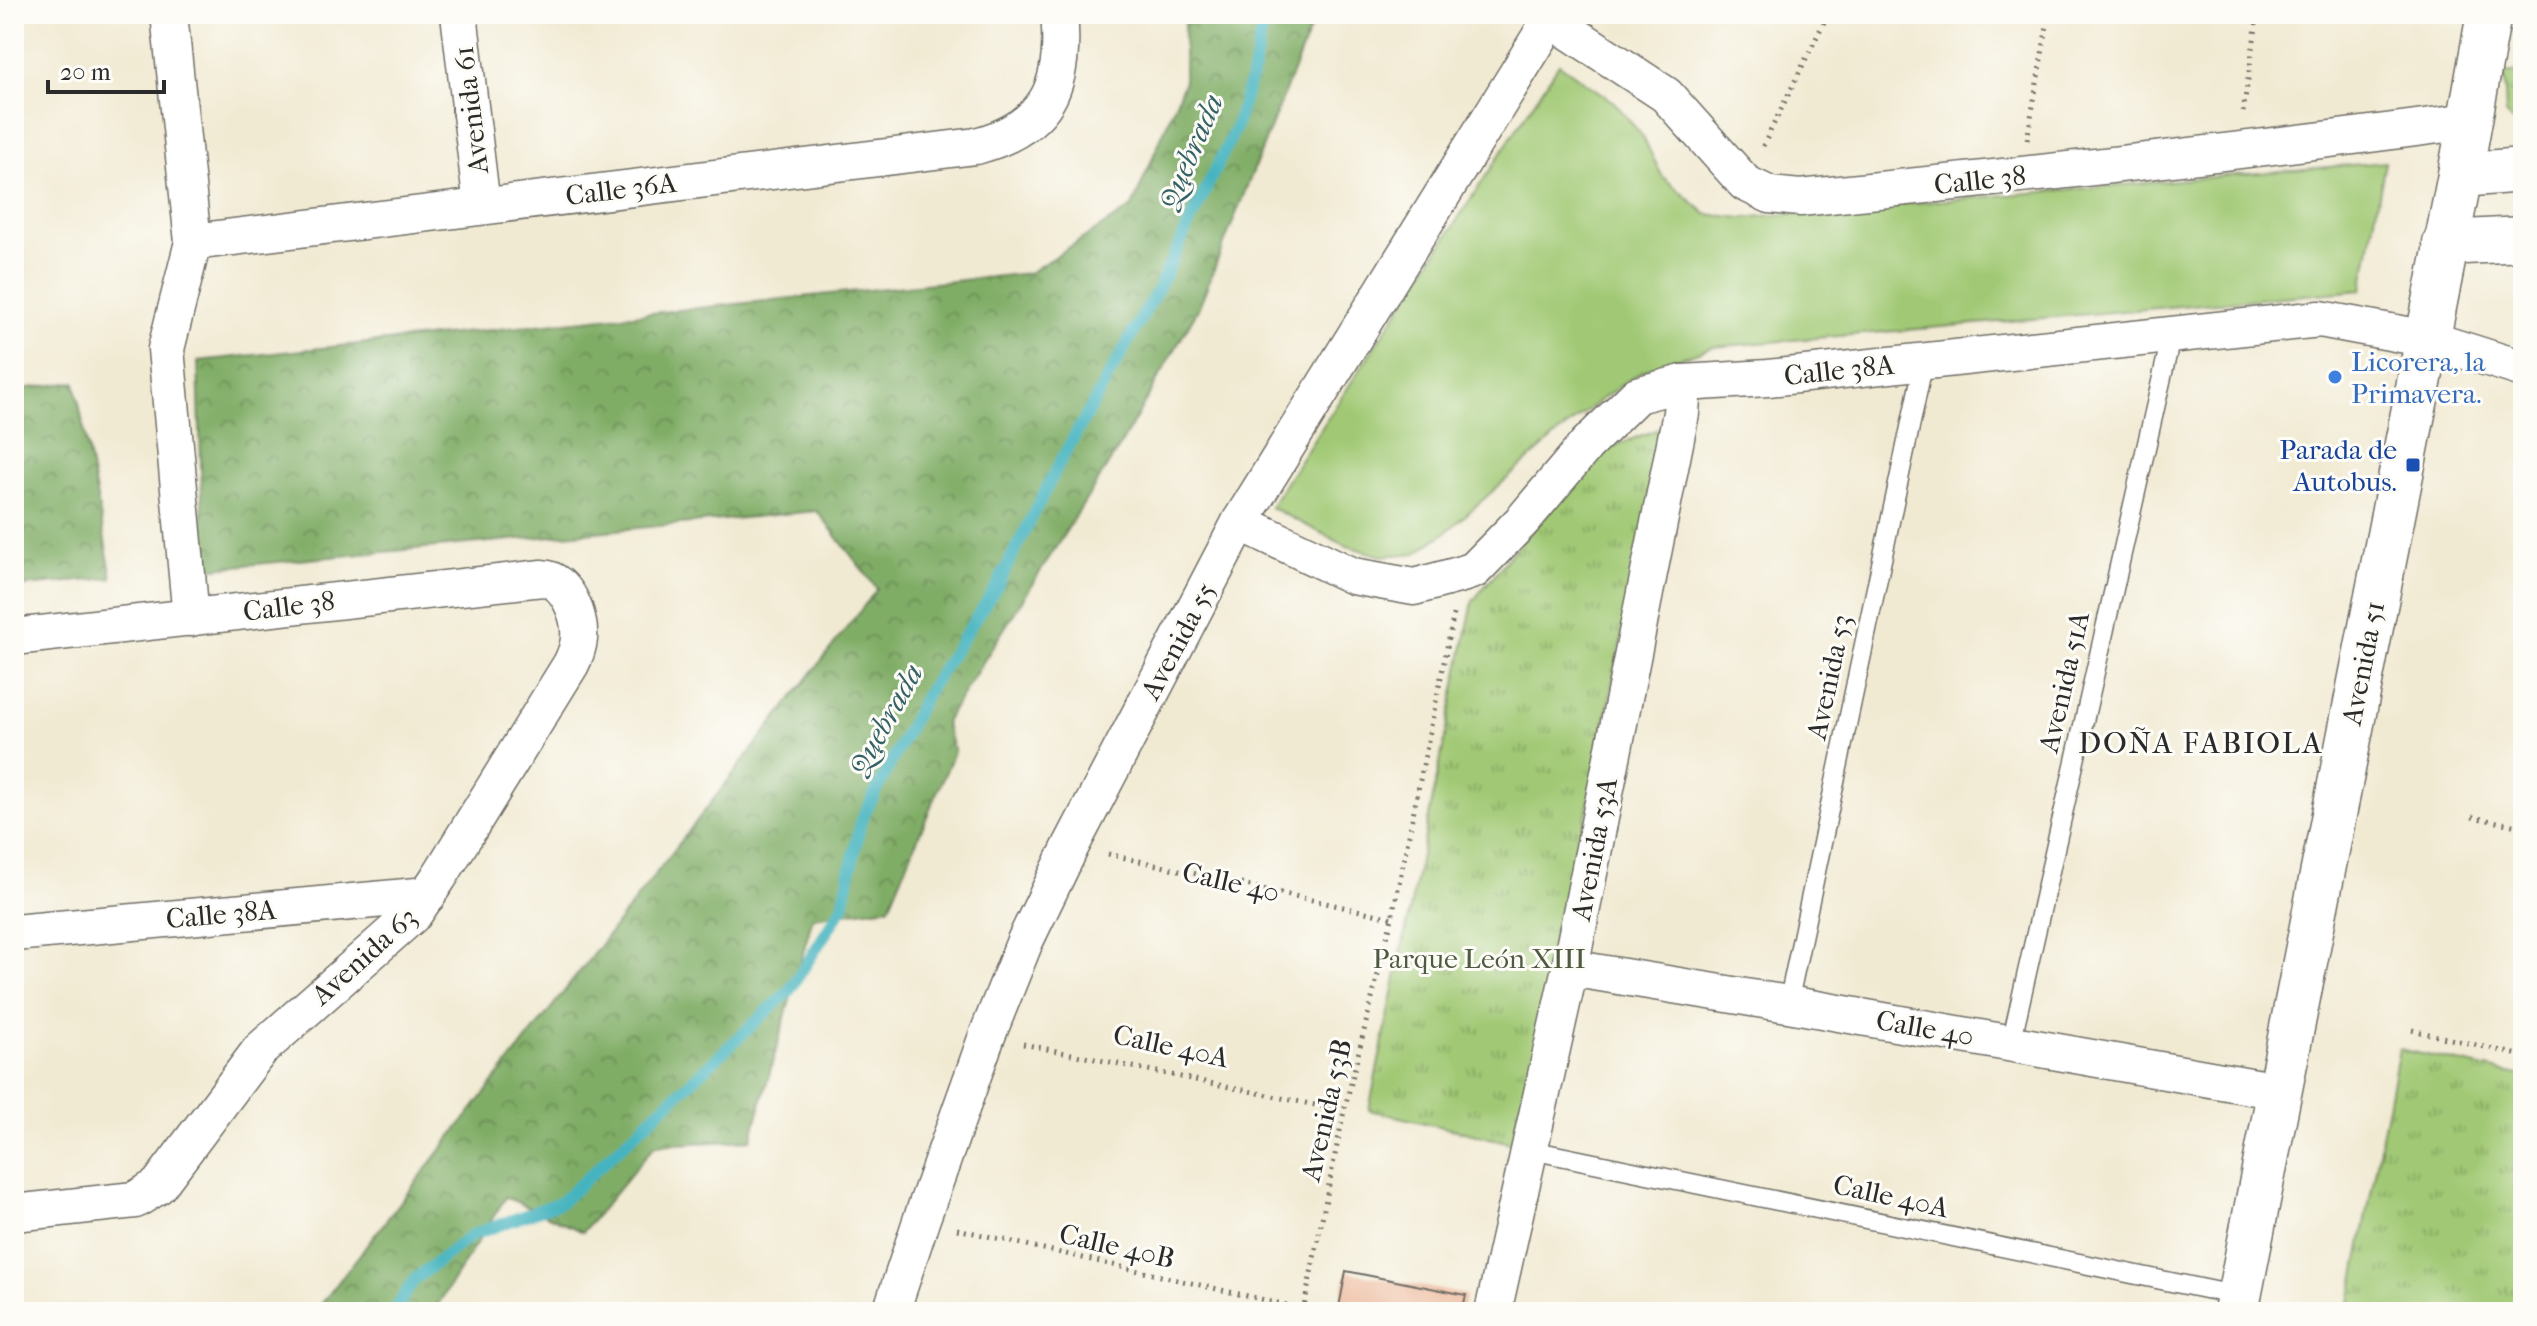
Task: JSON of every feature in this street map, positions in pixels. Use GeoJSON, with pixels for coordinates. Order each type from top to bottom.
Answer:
{"type":"FeatureCollection","features":[{"type":"Feature","properties":{"kind":"main road","name":"Avenida 51"},"geometry":{"type":"LineString","coordinates":[[2238,1304],[2489,14]]}},
{"type":"Feature","properties":{"kind":"main road"},"geometry":{"type":"LineString","coordinates":[[2460,175],[2523,170]]}},
{"type":"Feature","properties":{"kind":"main road"},"geometry":{"type":"LineString","coordinates":[[2445,243],[2523,239]]}},
{"type":"Feature","properties":{"kind":"street"},"geometry":{"type":"LineString","coordinates":[[169,14],[193,242],[166,349],[191,618]]}},
{"type":"Feature","properties":{"kind":"street","name":"Avenida 61"},"geometry":{"type":"LineString","coordinates":[[459,14],[482,206]]}},
{"type":"Feature","properties":{"kind":"street","name":"Calle 36A"},"geometry":{"type":"LineString","coordinates":[[193,242],[976,146],[1001,140],[1023,128],[1040,112],[1056,78],[1061,39],[1059,14]]}},
{"type":"Feature","properties":{"kind":"street","name":"Calle 38"},"geometry":{"type":"LineString","coordinates":[[1553,17],[1666,95],[1745,183],[1770,195],[1800,198],[2020,176],[2236,152],[2469,121]]}},
{"type":"Feature","properties":{"kind":"street","name":"Avenida 55"},"geometry":{"type":"LineString","coordinates":[[891,1312],[987,1036],[1025,941],[1071,846],[1240,522],[1553,17]]}},
{"type":"Feature","properties":{"kind":"street","name":"Calle 38A"},"geometry":{"type":"LineString","coordinates":[[1240,522],[1353,576],[1414,587],[1462,574],[1474,570],[1522,521],[1587,444],[1637,395],[1683,383],[1768,378],[2320,319],[2428,339],[2523,369]]}},
{"type":"Feature","properties":{"kind":"street","name":"Avenida 53A"},"geometry":{"type":"LineString","coordinates":[[1493,1312],[1570,968],[1678,428],[1683,383]]}},
{"type":"Feature","properties":{"kind":"street","name":"Calle 38"},"geometry":{"type":"LineString","coordinates":[[14,637],[542,578],[554,579],[561,586]]}},
{"type":"Feature","properties":{"kind":"street","name":"Avenida 63"},"geometry":{"type":"LineString","coordinates":[[14,1213],[135,1200],[158,1186],[260,1050],[414,914],[576,654],[578,622],[561,586]]}},
{"type":"Feature","properties":{"kind":"street","name":"Calle 38A"},"geometry":{"type":"LineString","coordinates":[[14,933],[428,895]]}},
{"type":"Feature","properties":{"kind":"street","name":"Calle 40"},"geometry":{"type":"LineString","coordinates":[[1570,968],[2278,1091]]}},
{"type":"Feature","properties":{"kind":"lane","name":"Avenida 51A"},"geometry":{"type":"LineString","coordinates":[[2011,1043],[2172,333]]}},
{"type":"Feature","properties":{"kind":"lane","name":"Avenida 53"},"geometry":{"type":"LineString","coordinates":[[1788,1004],[1924,361]]}},
{"type":"Feature","properties":{"kind":"lane","name":"Calle 40A"},"geometry":{"type":"LineString","coordinates":[[1531,1150],[2238,1304]]}},
{"type":"Feature","properties":{"kind":"path"},"geometry":{"type":"LineString","coordinates":[[1745,183],[1828,14]]}},
{"type":"Feature","properties":{"kind":"path"},"geometry":{"type":"LineString","coordinates":[[2020,176],[2049,14]]}},
{"type":"Feature","properties":{"kind":"path"},"geometry":{"type":"LineString","coordinates":[[2236,152],[2258,14]]}},
{"type":"Feature","properties":{"kind":"path","name":"Avenida 53B"},"geometry":{"type":"LineString","coordinates":[[1304,1310],[1344,1111],[1392,918],[1462,574]]}},
{"type":"Feature","properties":{"kind":"path"},"geometry":{"type":"LineString","coordinates":[[2472,817],[2523,827]]}},
{"type":"Feature","properties":{"kind":"path","name":"Calle 40"},"geometry":{"type":"LineString","coordinates":[[1071,846],[1392,918]]}},
{"type":"Feature","properties":{"kind":"path"},"geometry":{"type":"LineString","coordinates":[[2412,1030],[2523,1056]]}},
{"type":"Feature","properties":{"kind":"path","name":"Calle 40A"},"geometry":{"type":"LineString","coordinates":[[987,1036],[1344,1111]]}},
{"type":"Feature","properties":{"kind":"path","name":"Calle 40B"},"geometry":{"type":"LineString","coordinates":[[921,1221],[1304,1310]]}},
{"type":"Feature","properties":{"kind":"green space"},"geometry":{"type":"Polygon","coordinates":[[[1184,14],[1316,14],[1198,309],[1120,446],[945,722],[954,752],[889,907],[813,917],[751,1140],[655,1145],[583,1232],[506,1197],[433,1312],[315,1312],[877,589],[817,511],[204,569],[198,361],[1029,273],[1132,207],[1184,83],[1184,14]]]}},
{"type":"Feature","properties":{"kind":"green space"},"geometry":{"type":"Polygon","coordinates":[[[1559,64],[1615,103],[1643,137],[1662,176],[1706,214],[1742,218],[2385,162],[2362,290],[1713,347],[1642,371],[1603,398],[1445,533],[1416,553],[1381,556],[1347,546],[1270,507],[1559,64]]]}},
{"type":"Feature","properties":{"kind":"green space"},"geometry":{"type":"Polygon","coordinates":[[[2523,72],[2523,131],[2506,113],[2504,74],[2523,72]]]}},
{"type":"Feature","properties":{"kind":"green space"},"geometry":{"type":"Polygon","coordinates":[[[75,382],[112,578],[14,587],[14,390],[75,382]]]}},
{"type":"Feature","properties":{"kind":"green space","name":"Parque León XIII"},"geometry":{"type":"Polygon","coordinates":[[[1664,427],[1520,1145],[1369,1110],[1473,601],[1516,548],[1609,448],[1664,427]]]}},
{"type":"Feature","properties":{"kind":"green space"},"geometry":{"type":"Polygon","coordinates":[[[2399,1049],[2523,1076],[2523,1312],[2348,1312],[2399,1049]]]}},
{"type":"Feature","properties":{"kind":"building"},"geometry":{"type":"Polygon","coordinates":[[[1346,1271],[1466,1295],[1462,1312],[1338,1312],[1346,1271]]]}},
{"type":"Feature","properties":{"kind":"waterway","name":"Quebrada"},"geometry":{"type":"LineString","coordinates":[[393,1312],[415,1279],[472,1235],[561,1202],[789,991],[843,906],[861,821],[926,694],[997,586],[1060,462],[1158,289],[1235,129],[1253,72],[1265,14]]}},
{"type":"Feature","properties":{"kind":"place","name":"Licorera, la Primavera."},"geometry":{"type":"Point","coordinates":[2335,377]}},
{"type":"Feature","properties":{"kind":"place","name":"Parada de Autobus."},"geometry":{"type":"Point","coordinates":[2413,465]}},
{"type":"Feature","properties":{"kind":"district","name":"DOÑA FABIOLA"},"geometry":{"type":"Point","coordinates":[2201,743]}}]}
